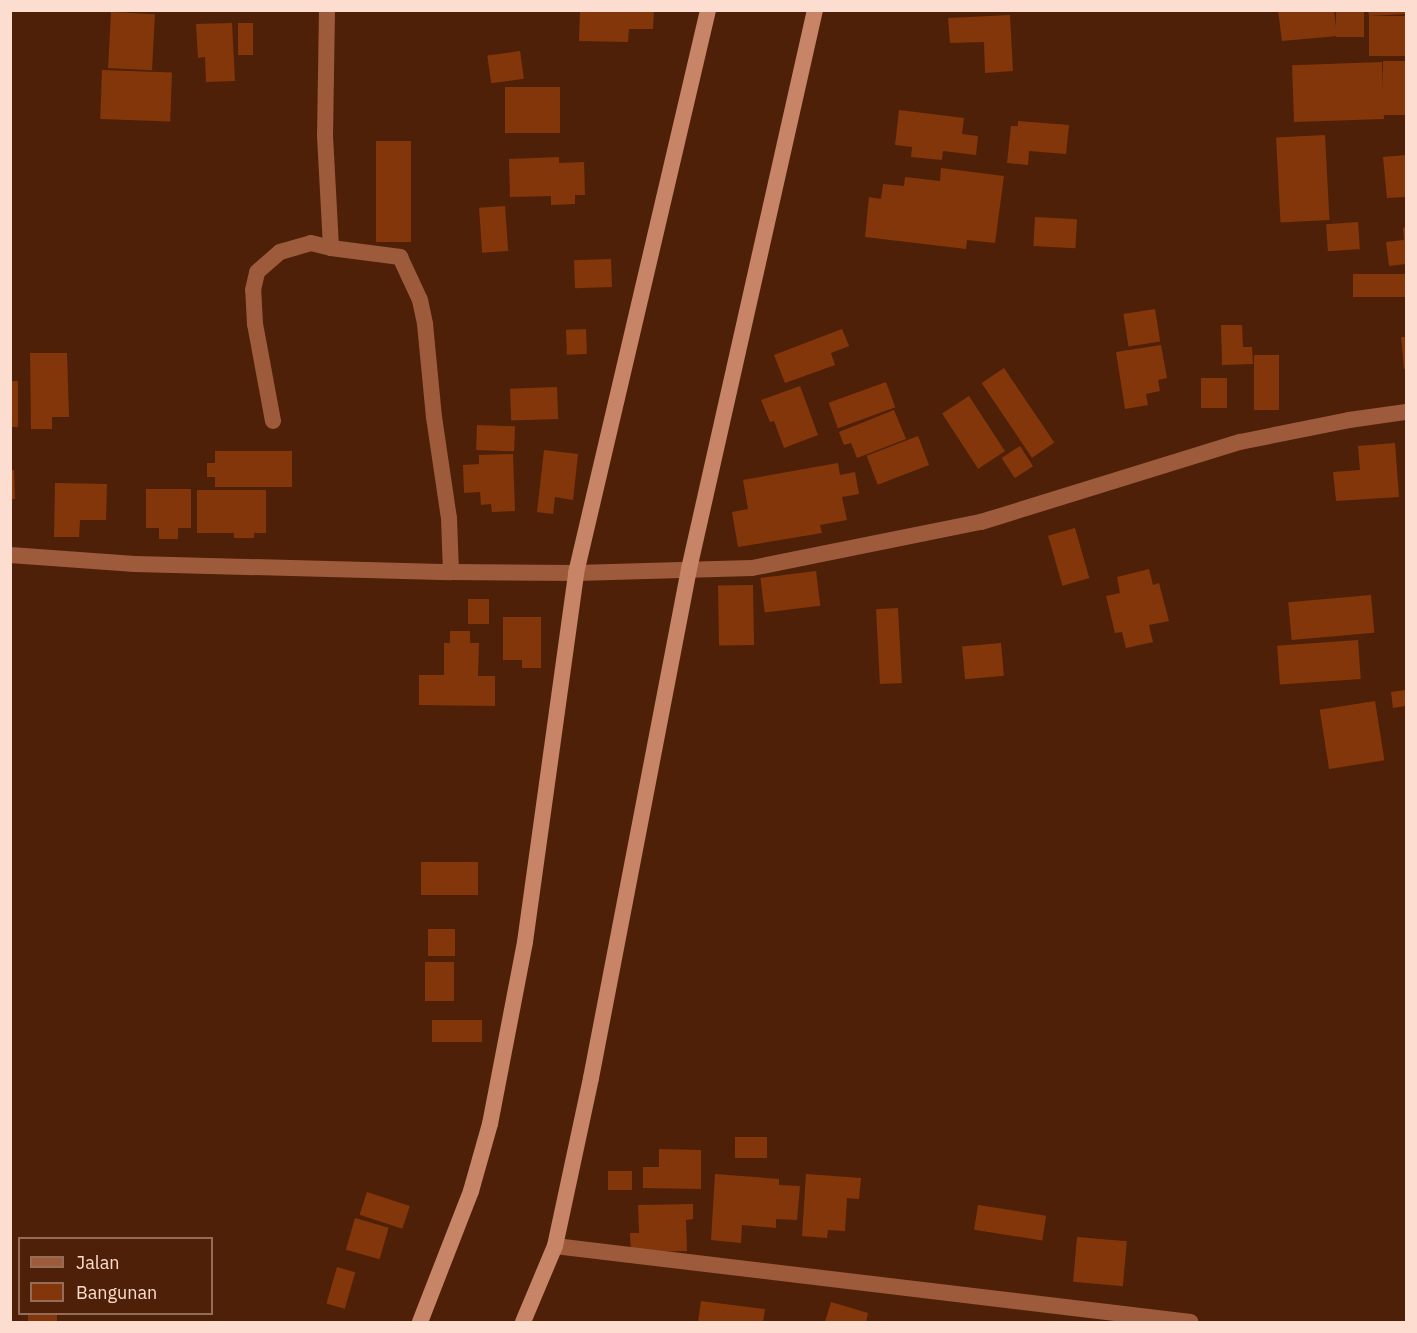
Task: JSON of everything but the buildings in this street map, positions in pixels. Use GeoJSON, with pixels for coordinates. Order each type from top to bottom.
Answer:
{"type":"FeatureCollection","features":[{"type":"Feature","properties":{"kind":"highway"},"geometry":{"type":"LineString","coordinates":[[420,1323],[471,1191],[490,1124],[525,942],[576,573],[708,10]]}},
{"type":"Feature","properties":{"kind":"highway"},"geometry":{"type":"LineString","coordinates":[[523,1323],[555,1246],[591,1078],[689,569],[815,10]]}},
{"type":"Feature","properties":{"kind":"street"},"geometry":{"type":"LineString","coordinates":[[327,10],[325,136],[332,248]]}},
{"type":"Feature","properties":{"kind":"street"},"geometry":{"type":"LineString","coordinates":[[273,421],[255,324],[253,290],[257,272],[279,252],[311,243],[400,257],[420,300],[429,354],[434,417],[449,518],[451,572]]}},
{"type":"Feature","properties":{"kind":"street"},"geometry":{"type":"LineString","coordinates":[[10,555],[135,564],[451,572],[576,573],[752,568],[981,522],[1240,442],[1350,420],[1407,412]]}},
{"type":"Feature","properties":{"kind":"street"},"geometry":{"type":"LineString","coordinates":[[555,1246],[1190,1323]]}}]}
